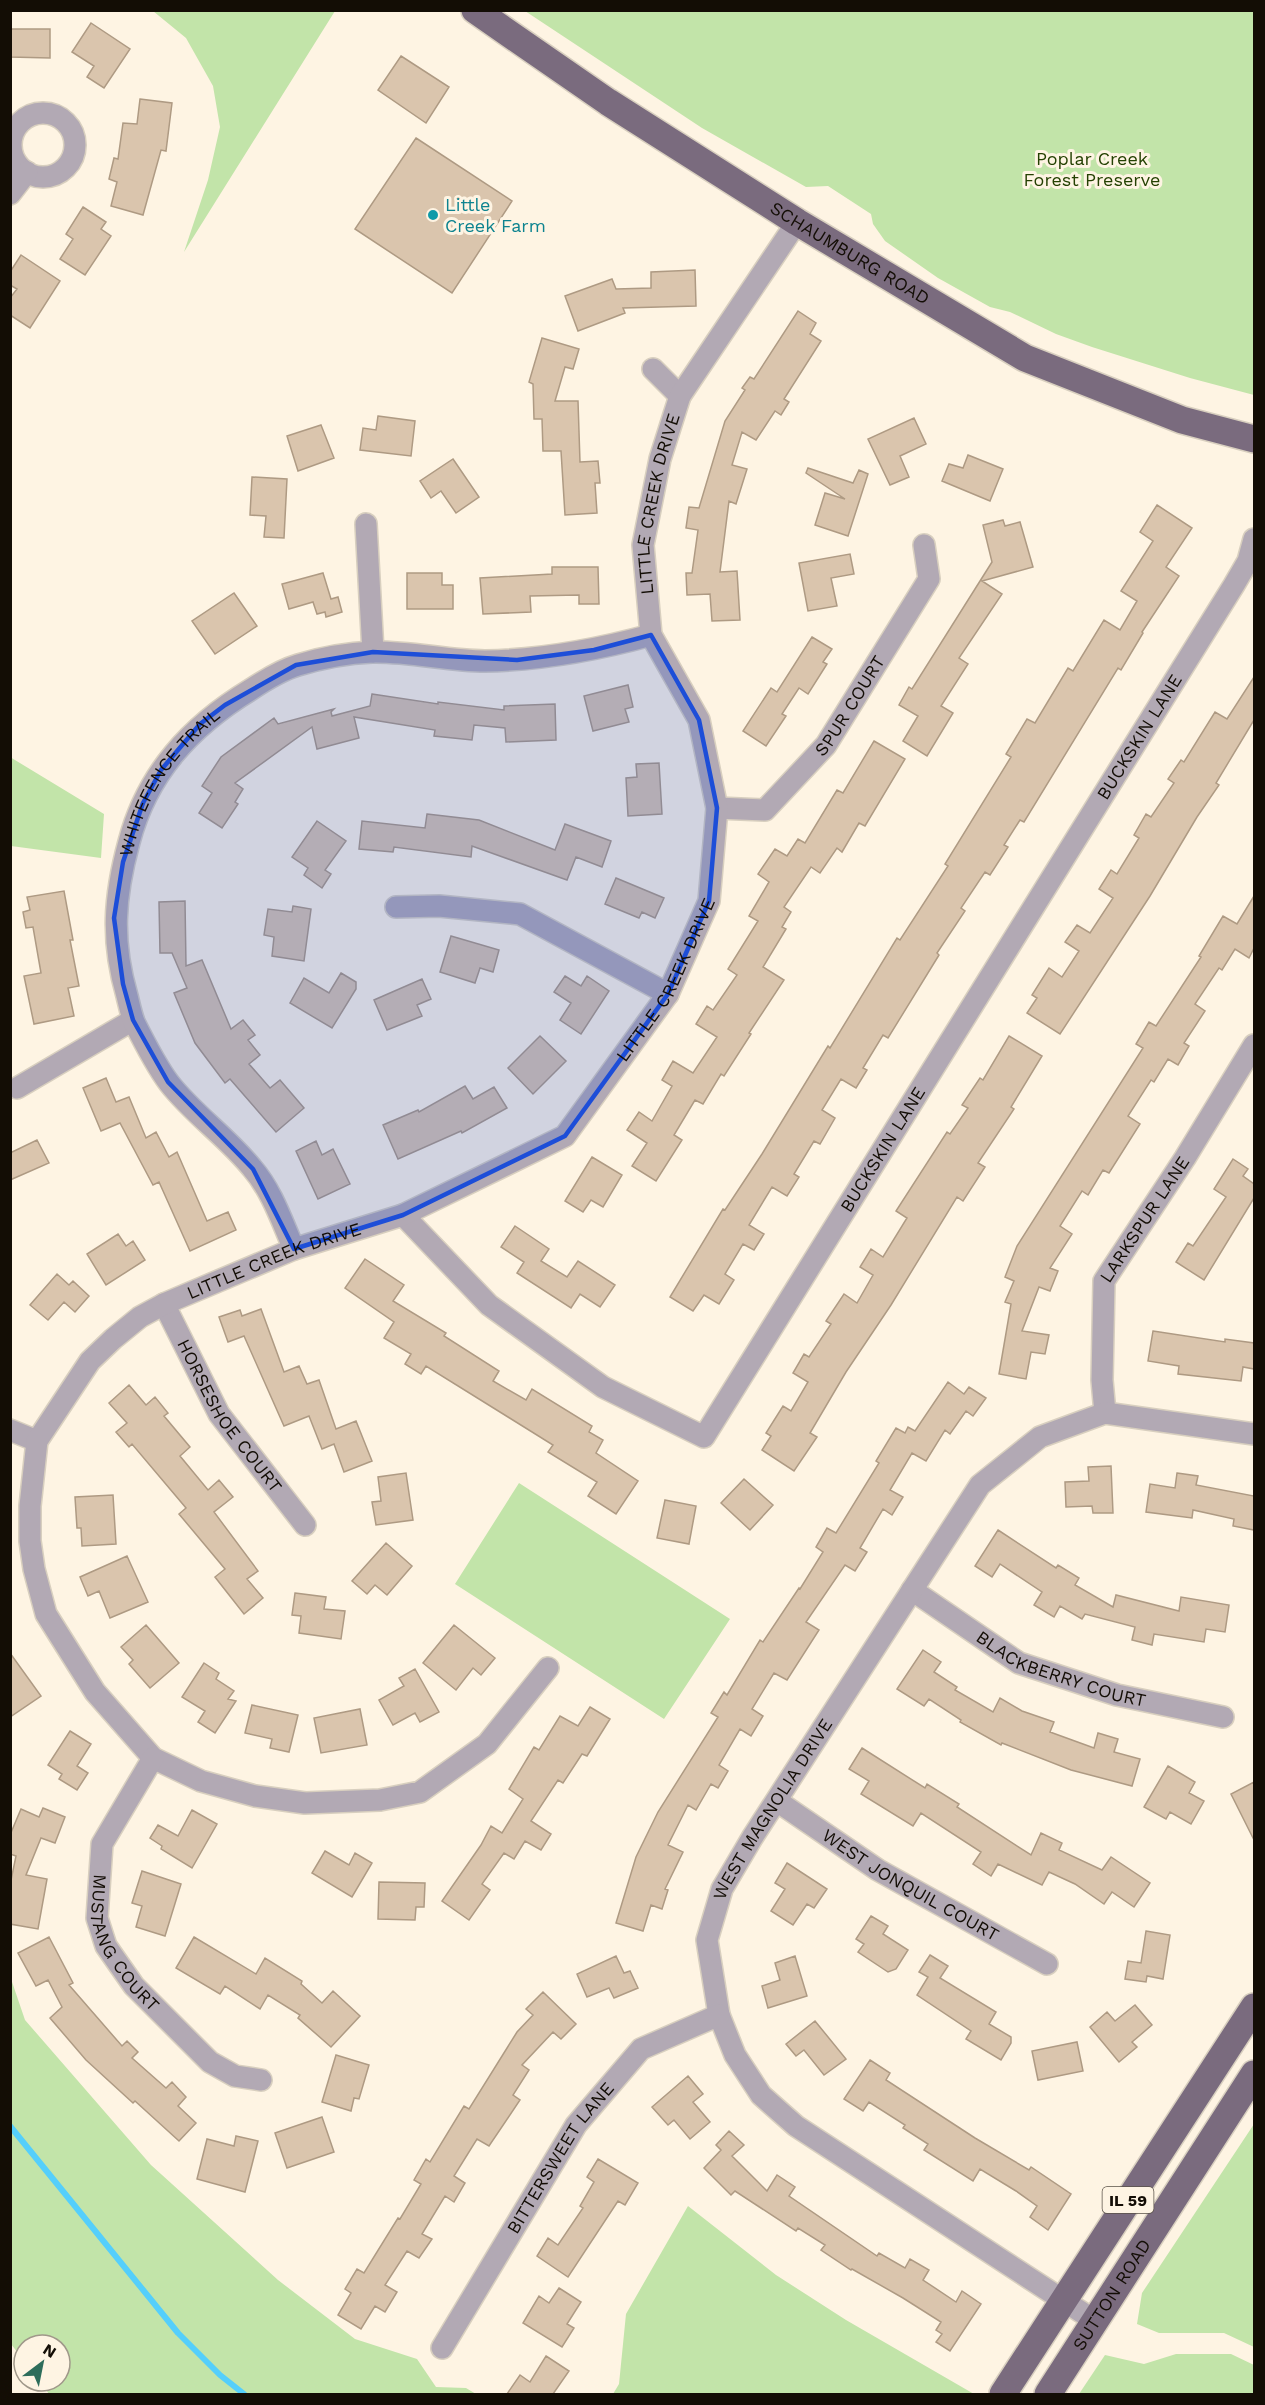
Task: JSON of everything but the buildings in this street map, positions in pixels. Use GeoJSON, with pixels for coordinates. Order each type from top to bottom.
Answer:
{"type":"FeatureCollection","features":[{"type":"Feature","properties":{"kind":"main road","name":"SCHAUMBURG ROAD"},"geometry":{"type":"LineString","coordinates":[[475,10],[608,102],[797,222],[1025,358],[1182,420],[1254,439]]}},
{"type":"Feature","properties":{"kind":"main road","name":"IL 59"},"geometry":{"type":"LineString","coordinates":[[1003,2394],[1254,2007]]}},
{"type":"Feature","properties":{"kind":"main road","name":"SUTTON ROAD"},"geometry":{"type":"LineString","coordinates":[[1048,2394],[1254,2074]]}},
{"type":"Feature","properties":{"kind":"street"},"geometry":{"type":"LineString","coordinates":[[10,194],[27,172]]}},
{"type":"Feature","properties":{"kind":"street","name":"LITTLE CREEK DRIVE"},"geometry":{"type":"LineString","coordinates":[[548,1668],[487,1744],[420,1792],[380,1800],[305,1803],[255,1796],[201,1781],[153,1758],[95,1692],[46,1614],[33,1569],[30,1541],[30,1506],[37,1441],[90,1361],[131,1324],[164,1304],[294,1250],[403,1215],[565,1136],[668,994],[709,901],[717,808],[699,720],[651,635],[643,545],[660,459],[680,396],[797,222]]}},
{"type":"Feature","properties":{"kind":"street","name":"LITTLE CREEK DRIVE"},"geometry":{"type":"LineString","coordinates":[[653,369],[680,396]]}},
{"type":"Feature","properties":{"kind":"street"},"geometry":{"type":"LineString","coordinates":[[366,524],[373,652]]}},
{"type":"Feature","properties":{"kind":"street","name":"BUCKSKIN LANE"},"geometry":{"type":"LineString","coordinates":[[403,1215],[489,1305],[603,1387],[705,1437],[1234,585],[1248,561],[1254,538]]}},
{"type":"Feature","properties":{"kind":"street","name":"SPUR COURT"},"geometry":{"type":"LineString","coordinates":[[717,808],[765,810],[826,745],[929,579],[924,545]]}},
{"type":"Feature","properties":{"kind":"street","name":"WHITEFENCE TRAIL"},"geometry":{"type":"LineString","coordinates":[[294,1250],[269,1195],[254,1169],[168,1082],[134,1020],[123,984],[114,918],[123,862],[131,832],[143,803],[161,770],[200,724],[225,705],[267,679],[296,665],[373,652],[482,661],[517,660],[594,650],[651,635]]}},
{"type":"Feature","properties":{"kind":"street"},"geometry":{"type":"LineString","coordinates":[[396,907],[439,906],[520,914],[668,994]]}},
{"type":"Feature","properties":{"kind":"street"},"geometry":{"type":"LineString","coordinates":[[17,1088],[134,1020]]}},
{"type":"Feature","properties":{"kind":"street","name":"LARKSPUR LANE"},"geometry":{"type":"LineString","coordinates":[[1105,1413],[1101,1380],[1104,1281],[1185,1158],[1254,1045]]}},
{"type":"Feature","properties":{"kind":"street","name":"HORSESHOE COURT"},"geometry":{"type":"LineString","coordinates":[[164,1304],[219,1414],[305,1525]]}},
{"type":"Feature","properties":{"kind":"street","name":"WEST MAGNOLIA DRIVE"},"geometry":{"type":"LineString","coordinates":[[1095,2321],[796,2126],[761,2095],[735,2055],[719,2016],[707,1940],[722,1889],[980,1485],[1040,1437],[1105,1413],[1254,1434]]}},
{"type":"Feature","properties":{"kind":"street"},"geometry":{"type":"LineString","coordinates":[[10,1430],[37,1441]]}},
{"type":"Feature","properties":{"kind":"street","name":"BLACKBERRY COURT"},"geometry":{"type":"LineString","coordinates":[[912,1590],[1019,1663],[1118,1695],[1224,1717]]}},
{"type":"Feature","properties":{"kind":"street","name":"MUSTANG COURT"},"geometry":{"type":"LineString","coordinates":[[153,1758],[102,1844],[97,1918],[106,1946],[134,1986],[210,2062],[235,2076],[261,2080]]}},
{"type":"Feature","properties":{"kind":"street","name":"WEST JONQUIL COURT"},"geometry":{"type":"LineString","coordinates":[[777,1801],[878,1870],[1047,1964]]}},
{"type":"Feature","properties":{"kind":"street","name":"BITTERSWEET LANE"},"geometry":{"type":"LineString","coordinates":[[442,2348],[576,2125],[641,2049],[719,2016]]}},
{"type":"Feature","properties":{"kind":"highlighted area"},"geometry":{"type":"Polygon","coordinates":[[[651,635],[699,720],[717,808],[709,901],[668,994],[565,1136],[403,1215],[294,1249],[253,1169],[168,1082],[133,1020],[123,984],[114,918],[123,862],[143,803],[161,770],[200,724],[225,705],[296,665],[373,652],[517,660],[594,650],[651,635]]]}},
{"type":"Feature","properties":{"kind":"green space"},"geometry":{"type":"Polygon","coordinates":[[[153,11],[335,11],[184,252],[208,180],[220,127],[213,86],[186,38],[153,11]]]}},
{"type":"Feature","properties":{"kind":"green space","name":"Poplar Creek Forest Preserve"},"geometry":{"type":"Polygon","coordinates":[[[525,11],[1254,11],[1254,395],[1190,378],[1092,347],[1056,334],[1010,312],[990,307],[938,278],[885,241],[873,224],[871,214],[828,186],[806,187],[702,128],[525,11]]]}},
{"type":"Feature","properties":{"kind":"green space"},"geometry":{"type":"Polygon","coordinates":[[[10,757],[104,814],[101,858],[11,846],[10,757]]]}},
{"type":"Feature","properties":{"kind":"green space"},"geometry":{"type":"Polygon","coordinates":[[[519,1483],[730,1619],[664,1719],[455,1584],[519,1483]]]}},
{"type":"Feature","properties":{"kind":"green space"},"geometry":{"type":"Polygon","coordinates":[[[10,1976],[25,2020],[151,2165],[278,2280],[355,2339],[417,2359],[436,2387],[466,2388],[476,2394],[49,2394],[72,2393],[72,2333],[12,2333],[11,2344],[10,1976]]]}},
{"type":"Feature","properties":{"kind":"green space"},"geometry":{"type":"Polygon","coordinates":[[[1254,2124],[1254,2347],[1224,2333],[1159,2333],[1137,2324],[1142,2293],[1254,2124]]]}},
{"type":"Feature","properties":{"kind":"green space"},"geometry":{"type":"Polygon","coordinates":[[[688,2206],[776,2275],[846,2320],[974,2394],[613,2394],[619,2384],[626,2314],[688,2206]]]}},
{"type":"Feature","properties":{"kind":"green space"},"geometry":{"type":"Polygon","coordinates":[[[1176,2354],[1231,2354],[1254,2365],[1254,2394],[1079,2394],[1105,2355],[1144,2364],[1176,2354]]]}},
{"type":"Feature","properties":{"kind":"waterway"},"geometry":{"type":"LineString","coordinates":[[10,2126],[178,2333],[220,2375],[244,2394]]}},
{"type":"Feature","properties":{"kind":"place","name":"Little Creek Farm"},"geometry":{"type":"Point","coordinates":[433,215]}}]}
